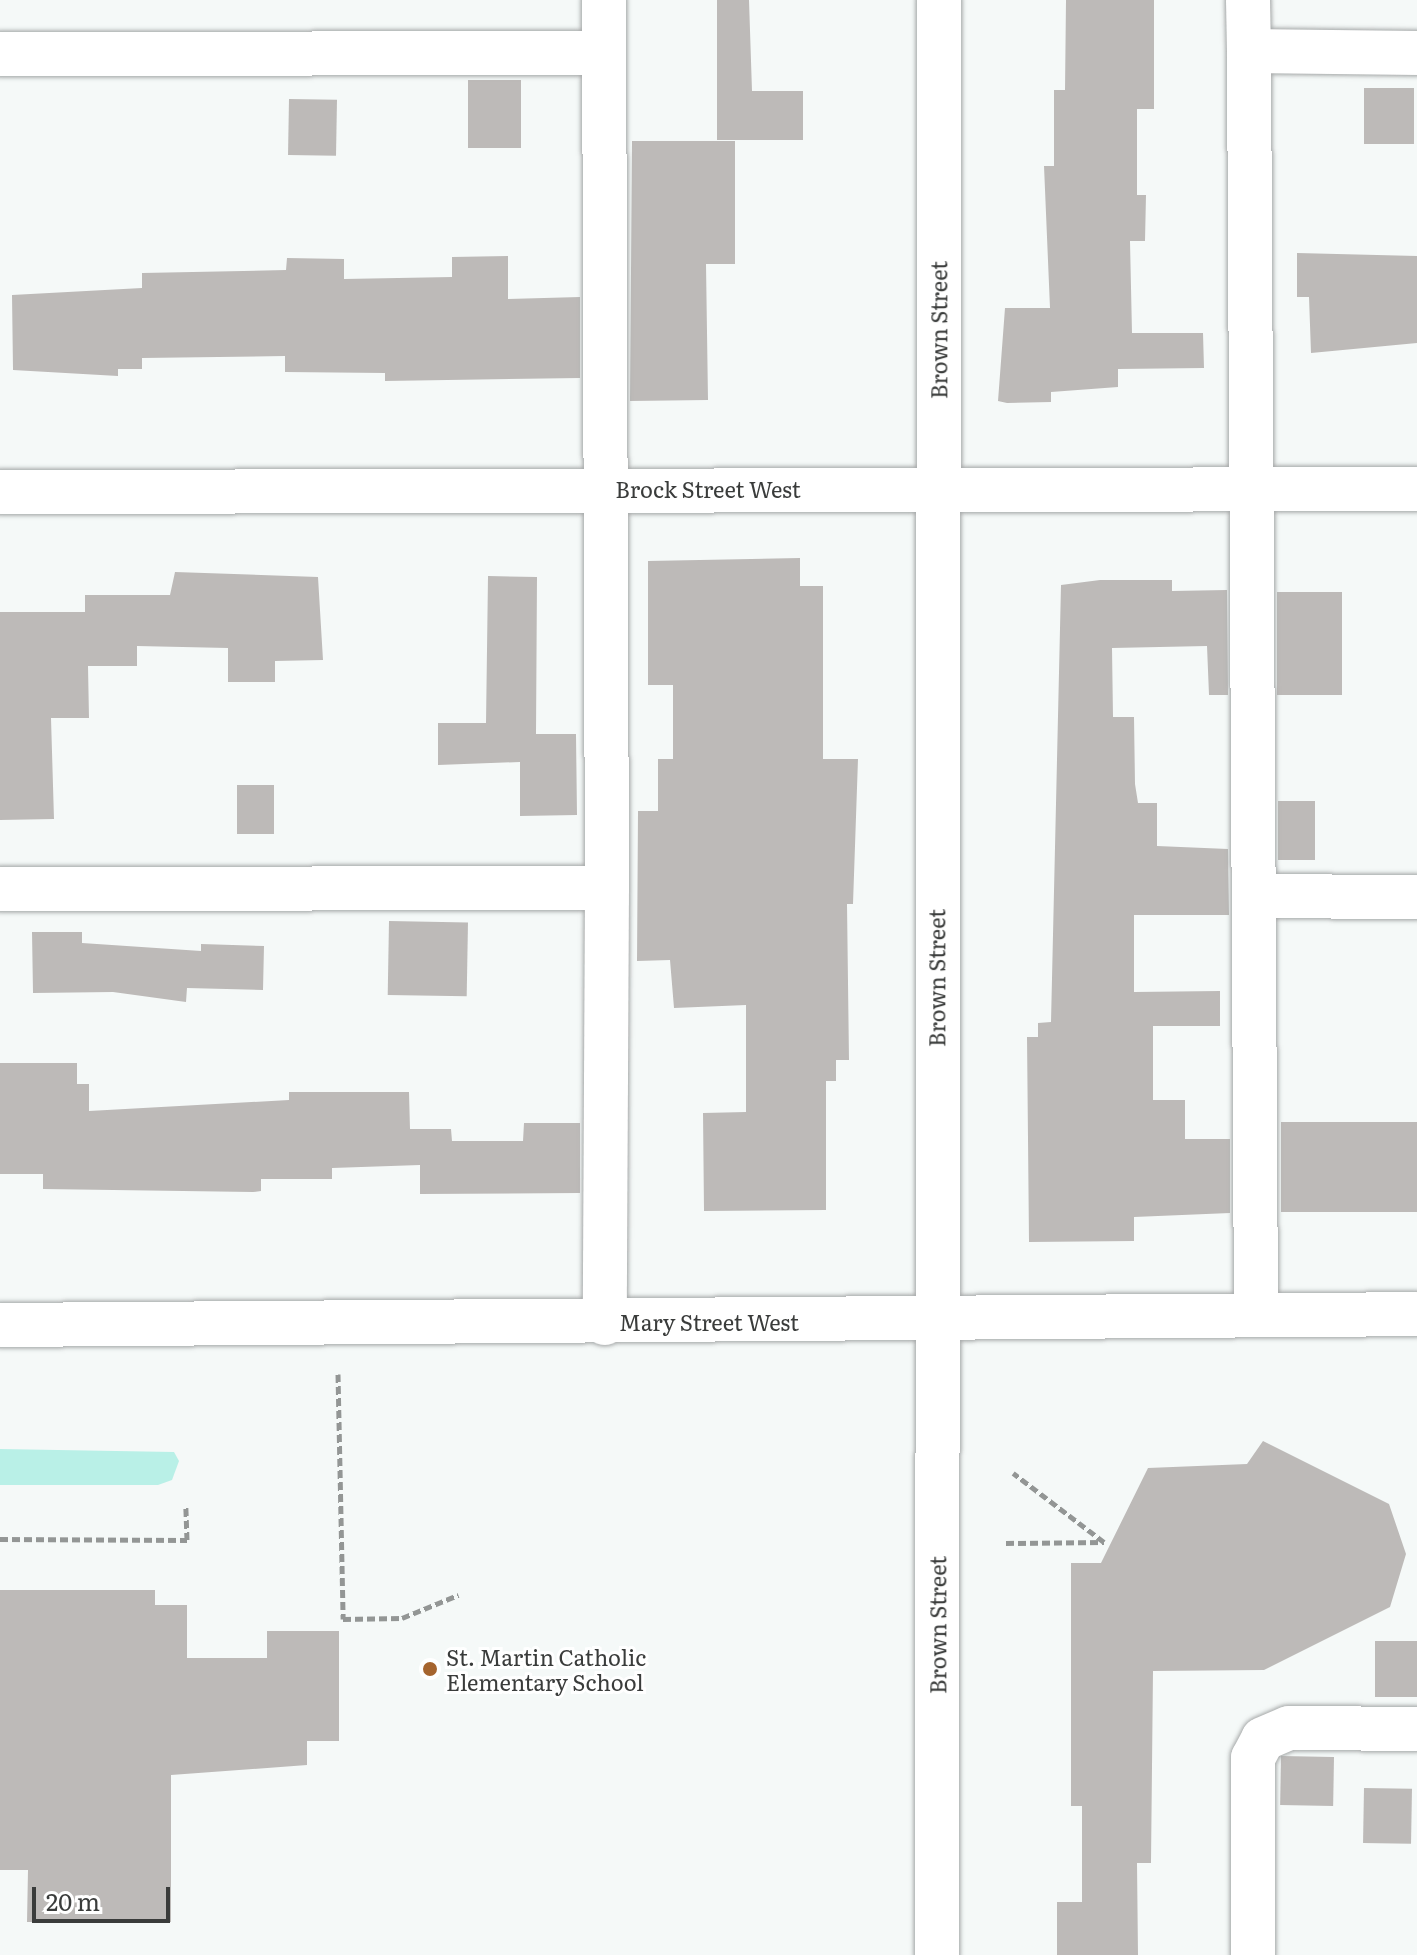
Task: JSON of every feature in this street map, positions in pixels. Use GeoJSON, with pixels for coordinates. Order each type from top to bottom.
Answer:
{"type":"FeatureCollection","features":[{"type":"Feature","properties":{"kind":"street"},"geometry":{"type":"LineString","coordinates":[[604,0],[609,489],[605,1323]]}},
{"type":"Feature","properties":{"kind":"street","name":"Brown Street"},"geometry":{"type":"LineString","coordinates":[[937,1955],[934,1320],[939,0]]}},
{"type":"Feature","properties":{"kind":"street"},"geometry":{"type":"LineString","coordinates":[[1248,0],[1249,489],[1259,896],[1256,1313]]}},
{"type":"Feature","properties":{"kind":"street"},"geometry":{"type":"LineString","coordinates":[[1249,51],[1417,53]]}},
{"type":"Feature","properties":{"kind":"street"},"geometry":{"type":"LineString","coordinates":[[0,54],[604,53]]}},
{"type":"Feature","properties":{"kind":"street","name":"Brock Street West"},"geometry":{"type":"LineString","coordinates":[[0,492],[1417,489]]}},
{"type":"Feature","properties":{"kind":"street"},"geometry":{"type":"LineString","coordinates":[[0,889],[607,888]]}},
{"type":"Feature","properties":{"kind":"street"},"geometry":{"type":"LineString","coordinates":[[1259,896],[1417,897]]}},
{"type":"Feature","properties":{"kind":"street","name":"Mary Street West"},"geometry":{"type":"LineString","coordinates":[[0,1325],[605,1323],[1256,1313],[1417,1314]]}},
{"type":"Feature","properties":{"kind":"street"},"geometry":{"type":"LineString","coordinates":[[1253,1955],[1253,1758],[1263,1739],[1289,1728],[1417,1729]]}},
{"type":"Feature","properties":{"kind":"path"},"geometry":{"type":"LineString","coordinates":[[338,1374],[343,1619],[402,1618],[458,1595]]}},
{"type":"Feature","properties":{"kind":"path"},"geometry":{"type":"LineString","coordinates":[[1006,1543],[1104,1542],[1013,1473]]}},
{"type":"Feature","properties":{"kind":"path"},"geometry":{"type":"LineString","coordinates":[[0,1539],[187,1540],[186,1506]]}},
{"type":"Feature","properties":{"kind":"green space"},"geometry":{"type":"Polygon","coordinates":[[[0,1449],[174,1452],[179,1461],[172,1480],[158,1485],[0,1485],[0,1449]]]}},
{"type":"Feature","properties":{"kind":"building"},"geometry":{"type":"Polygon","coordinates":[[[717,0],[749,0],[752,91],[803,91],[803,140],[717,140],[717,0]]]}},
{"type":"Feature","properties":{"kind":"building"},"geometry":{"type":"Polygon","coordinates":[[[1066,0],[1154,0],[1154,109],[1137,109],[1137,195],[1146,195],[1145,241],[1130,241],[1132,333],[1203,333],[1204,368],[1118,369],[1118,387],[1051,392],[1051,402],[1007,403],[998,401],[1005,308],[1050,308],[1044,166],[1054,166],[1054,90],[1065,90],[1066,0]]]}},
{"type":"Feature","properties":{"kind":"building"},"geometry":{"type":"Polygon","coordinates":[[[468,80],[521,80],[521,148],[468,148],[468,80]]]}},
{"type":"Feature","properties":{"kind":"building"},"geometry":{"type":"Polygon","coordinates":[[[1364,88],[1414,88],[1414,144],[1364,144],[1364,88]]]}},
{"type":"Feature","properties":{"kind":"building"},"geometry":{"type":"Polygon","coordinates":[[[289,99],[337,100],[336,156],[288,155],[289,99]]]}},
{"type":"Feature","properties":{"kind":"building"},"geometry":{"type":"Polygon","coordinates":[[[632,141],[735,141],[735,264],[706,264],[708,400],[630,401],[632,141]]]}},
{"type":"Feature","properties":{"kind":"building"},"geometry":{"type":"Polygon","coordinates":[[[1297,253],[1417,256],[1417,343],[1311,353],[1309,297],[1297,297],[1297,253]]]}},
{"type":"Feature","properties":{"kind":"building"},"geometry":{"type":"Polygon","coordinates":[[[508,256],[508,299],[580,297],[580,378],[385,381],[385,373],[285,372],[285,356],[142,358],[142,369],[118,369],[118,376],[13,370],[12,295],[142,288],[142,273],[286,270],[287,258],[344,259],[344,279],[452,277],[452,257],[508,256]]]}},
{"type":"Feature","properties":{"kind":"building"},"geometry":{"type":"Polygon","coordinates":[[[800,558],[800,586],[823,586],[823,759],[858,759],[853,904],[847,904],[849,1060],[836,1060],[836,1081],[826,1081],[826,1210],[704,1211],[703,1113],[746,1112],[746,1005],[674,1008],[670,960],[637,961],[638,811],[658,811],[658,759],[673,759],[673,685],[648,685],[648,561],[800,558]]]}},
{"type":"Feature","properties":{"kind":"building"},"geometry":{"type":"Polygon","coordinates":[[[175,572],[318,577],[323,660],[275,661],[275,682],[228,682],[228,648],[137,646],[137,666],[88,666],[89,718],[51,718],[54,819],[0,820],[0,612],[85,612],[85,595],[170,595],[175,572]]]}},
{"type":"Feature","properties":{"kind":"building"},"geometry":{"type":"Polygon","coordinates":[[[488,576],[537,577],[536,734],[576,734],[577,815],[520,816],[520,762],[438,765],[438,723],[486,723],[488,576]]]}},
{"type":"Feature","properties":{"kind":"building"},"geometry":{"type":"Polygon","coordinates":[[[1100,580],[1172,580],[1172,591],[1227,590],[1228,695],[1209,695],[1207,646],[1112,648],[1113,717],[1134,717],[1138,803],[1157,803],[1157,846],[1228,849],[1229,915],[1134,915],[1134,992],[1220,991],[1220,1026],[1153,1026],[1153,1100],[1185,1100],[1185,1139],[1230,1139],[1230,1213],[1134,1217],[1134,1241],[1029,1242],[1027,1037],[1038,1037],[1038,1023],[1051,1022],[1061,585],[1100,580]]]}},
{"type":"Feature","properties":{"kind":"building"},"geometry":{"type":"Polygon","coordinates":[[[1277,592],[1342,592],[1342,695],[1277,695],[1277,592]]]}},
{"type":"Feature","properties":{"kind":"building"},"geometry":{"type":"Polygon","coordinates":[[[237,785],[274,785],[274,834],[237,834],[237,785]]]}},
{"type":"Feature","properties":{"kind":"building"},"geometry":{"type":"Polygon","coordinates":[[[1278,801],[1315,801],[1315,860],[1278,860],[1278,801]]]}},
{"type":"Feature","properties":{"kind":"building"},"geometry":{"type":"Polygon","coordinates":[[[389,921],[468,922],[467,996],[388,995],[389,921]]]}},
{"type":"Feature","properties":{"kind":"building"},"geometry":{"type":"Polygon","coordinates":[[[32,932],[82,932],[82,943],[201,951],[201,944],[264,946],[263,990],[187,988],[186,1002],[113,992],[33,993],[32,932]]]}},
{"type":"Feature","properties":{"kind":"building"},"geometry":{"type":"Polygon","coordinates":[[[0,1063],[77,1063],[77,1084],[89,1084],[89,1111],[289,1100],[289,1092],[409,1092],[410,1129],[451,1129],[452,1141],[523,1141],[524,1123],[580,1123],[580,1193],[420,1194],[420,1165],[332,1168],[332,1179],[261,1179],[261,1191],[253,1192],[43,1189],[43,1174],[0,1174],[0,1063]]]}},
{"type":"Feature","properties":{"kind":"building"},"geometry":{"type":"Polygon","coordinates":[[[1281,1122],[1417,1122],[1417,1212],[1281,1212],[1281,1122]]]}},
{"type":"Feature","properties":{"kind":"building"},"geometry":{"type":"Polygon","coordinates":[[[1263,1441],[1389,1504],[1406,1554],[1390,1607],[1264,1670],[1153,1671],[1151,1863],[1137,1863],[1138,1955],[1057,1955],[1057,1902],[1082,1902],[1082,1806],[1071,1806],[1071,1563],[1101,1563],[1148,1468],[1247,1464],[1263,1441]]]}},
{"type":"Feature","properties":{"kind":"building"},"geometry":{"type":"Polygon","coordinates":[[[0,1590],[155,1590],[155,1605],[187,1605],[187,1658],[267,1658],[267,1631],[339,1631],[339,1741],[307,1741],[307,1765],[171,1775],[171,1922],[27,1922],[28,1870],[0,1870],[0,1590]]]}},
{"type":"Feature","properties":{"kind":"building"},"geometry":{"type":"Polygon","coordinates":[[[1375,1641],[1417,1641],[1417,1697],[1375,1697],[1375,1641]]]}},
{"type":"Feature","properties":{"kind":"building"},"geometry":{"type":"Polygon","coordinates":[[[1281,1756],[1334,1757],[1333,1806],[1280,1805],[1281,1756]]]}},
{"type":"Feature","properties":{"kind":"building"},"geometry":{"type":"Polygon","coordinates":[[[1364,1788],[1412,1789],[1411,1844],[1363,1843],[1364,1788]]]}},
{"type":"Feature","properties":{"kind":"place","name":"St. Martin Catholic Elementary School"},"geometry":{"type":"Point","coordinates":[430,1669]}}]}
